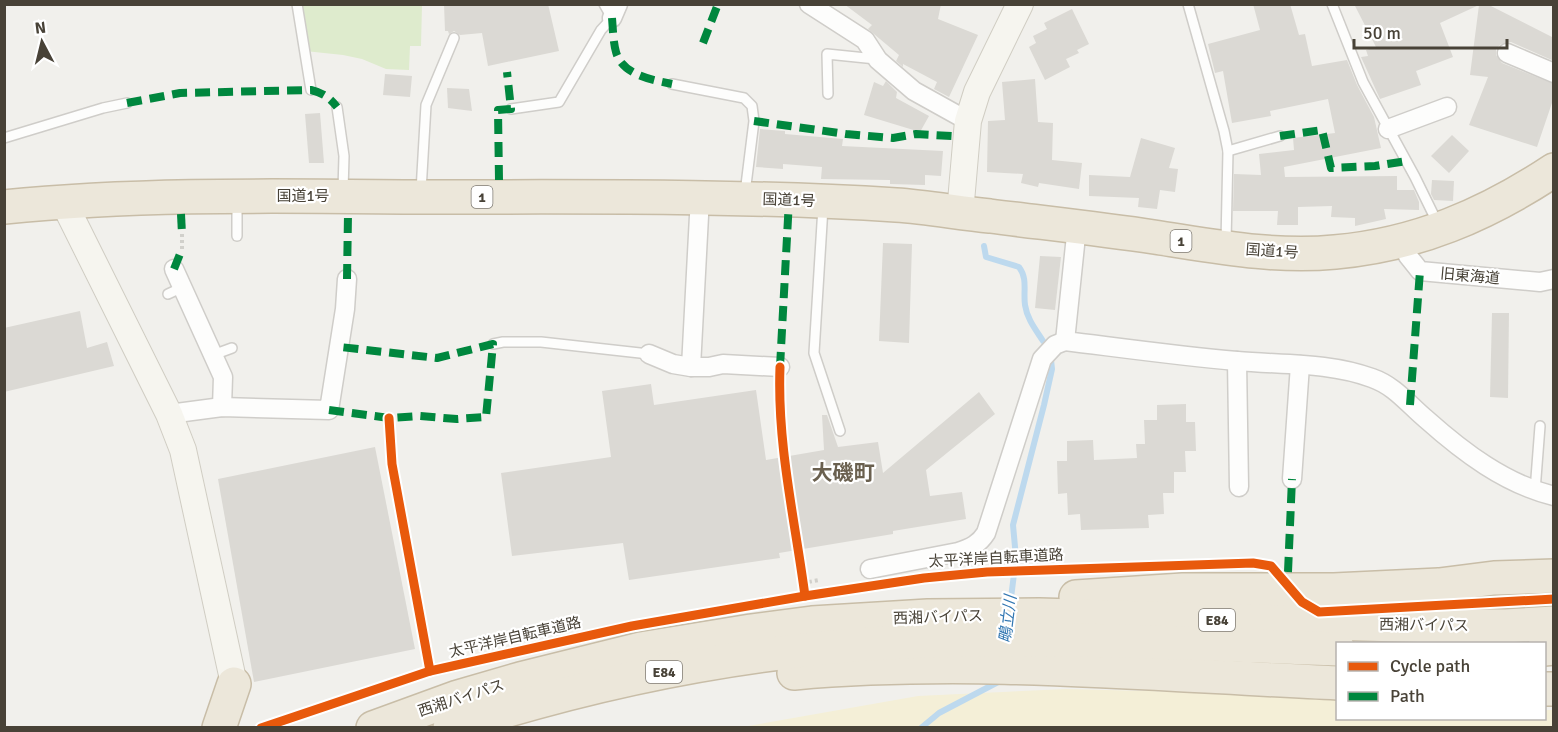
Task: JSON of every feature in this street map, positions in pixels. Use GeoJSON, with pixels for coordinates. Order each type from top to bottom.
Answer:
{"type":"FeatureCollection","features":[{"type":"Feature","properties":{"kind":"highway","name":"国道1号"},"geometry":{"type":"LineString","coordinates":[[4,207],[63,201],[237,196],[700,196],[899,205],[1077,226],[1226,248],[1297,254],[1336,252],[1402,242],[1479,214],[1517,194],[1554,170]]}},
{"type":"Feature","properties":{"kind":"highway"},"geometry":{"type":"LineString","coordinates":[[974,615],[1075,598],[1151,592],[1334,590],[1439,585],[1494,578],[1554,576]]}},
{"type":"Feature","properties":{"kind":"highway","name":"西湘バイパス"},"geometry":{"type":"LineString","coordinates":[[373,728],[458,697],[520,679],[641,650],[812,623],[883,644],[974,615],[1437,626],[1554,623]]}},
{"type":"Feature","properties":{"kind":"highway","name":"西湘バイパス"},"geometry":{"type":"LineString","coordinates":[[450,728],[532,703],[652,675],[747,658],[883,644],[1039,639],[1336,649]]}},
{"type":"Feature","properties":{"kind":"highway"},"geometry":{"type":"LineString","coordinates":[[510,728],[590,706],[692,687],[802,672],[883,644],[1054,670],[1328,682]]}},
{"type":"Feature","properties":{"kind":"highway"},"geometry":{"type":"LineString","coordinates":[[219,728],[234,684]]}},
{"type":"Feature","properties":{"kind":"highway"},"geometry":{"type":"LineString","coordinates":[[234,684],[245,728]]}},
{"type":"Feature","properties":{"kind":"street"},"geometry":{"type":"LineString","coordinates":[[809,4],[865,40],[878,60],[914,91],[968,121]]}},
{"type":"Feature","properties":{"kind":"street"},"geometry":{"type":"LineString","coordinates":[[960,213],[968,121],[977,92],[1020,4]]}},
{"type":"Feature","properties":{"kind":"street"},"geometry":{"type":"LineString","coordinates":[[1507,52],[1554,73]]}},
{"type":"Feature","properties":{"kind":"street"},"geometry":{"type":"LineString","coordinates":[[1388,129],[1447,106]]}},
{"type":"Feature","properties":{"kind":"street"},"geometry":{"type":"LineString","coordinates":[[691,367],[700,196]]}},
{"type":"Feature","properties":{"kind":"street"},"geometry":{"type":"LineString","coordinates":[[63,201],[169,414],[183,450],[234,684]]}},
{"type":"Feature","properties":{"kind":"street"},"geometry":{"type":"LineString","coordinates":[[1065,341],[1077,226]]}},
{"type":"Feature","properties":{"kind":"street","name":"旧東海道"},"geometry":{"type":"LineString","coordinates":[[1402,242],[1408,256],[1420,271],[1540,282],[1554,279]]}},
{"type":"Feature","properties":{"kind":"street"},"geometry":{"type":"LineString","coordinates":[[174,269],[176,291],[223,377],[222,407]]}},
{"type":"Feature","properties":{"kind":"street"},"geometry":{"type":"LineString","coordinates":[[169,414],[222,407],[329,410],[345,309],[347,279]]}},
{"type":"Feature","properties":{"kind":"street"},"geometry":{"type":"LineString","coordinates":[[870,569],[958,552],[980,542],[986,533],[1042,359],[1055,345],[1065,341],[1238,361],[1300,365],[1373,378],[1397,391],[1426,420],[1460,447],[1509,480],[1554,496]]}},
{"type":"Feature","properties":{"kind":"street"},"geometry":{"type":"LineString","coordinates":[[649,354],[673,364],[691,367],[723,364],[780,367]]}},
{"type":"Feature","properties":{"kind":"street"},"geometry":{"type":"LineString","coordinates":[[1238,361],[1232,463],[1239,487]]}},
{"type":"Feature","properties":{"kind":"street"},"geometry":{"type":"LineString","coordinates":[[1292,479],[1300,365]]}},
{"type":"Feature","properties":{"kind":"lane"},"geometry":{"type":"LineString","coordinates":[[297,4],[310,90]]}},
{"type":"Feature","properties":{"kind":"lane"},"geometry":{"type":"LineString","coordinates":[[1188,4],[1228,151],[1226,248]]}},
{"type":"Feature","properties":{"kind":"lane"},"geometry":{"type":"LineString","coordinates":[[1332,4],[1363,82],[1415,177],[1440,229]]}},
{"type":"Feature","properties":{"kind":"lane"},"geometry":{"type":"LineString","coordinates":[[511,109],[559,102],[602,30],[611,9]]}},
{"type":"Feature","properties":{"kind":"lane"},"geometry":{"type":"LineString","coordinates":[[421,196],[426,105],[454,38]]}},
{"type":"Feature","properties":{"kind":"lane"},"geometry":{"type":"LineString","coordinates":[[828,94],[827,54],[878,60]]}},
{"type":"Feature","properties":{"kind":"lane"},"geometry":{"type":"LineString","coordinates":[[672,84],[744,98],[752,106],[754,121],[744,199]]}},
{"type":"Feature","properties":{"kind":"lane"},"geometry":{"type":"LineString","coordinates":[[4,138],[103,108],[127,104]]}},
{"type":"Feature","properties":{"kind":"lane"},"geometry":{"type":"LineString","coordinates":[[337,107],[344,156],[343,196]]}},
{"type":"Feature","properties":{"kind":"lane"},"geometry":{"type":"LineString","coordinates":[[1228,151],[1280,136]]}},
{"type":"Feature","properties":{"kind":"lane"},"geometry":{"type":"LineString","coordinates":[[237,196],[237,236]]}},
{"type":"Feature","properties":{"kind":"lane"},"geometry":{"type":"LineString","coordinates":[[824,202],[814,353],[840,432]]}},
{"type":"Feature","properties":{"kind":"lane"},"geometry":{"type":"LineString","coordinates":[[493,344],[542,342],[649,354]]}},
{"type":"Feature","properties":{"kind":"lane"},"geometry":{"type":"LineString","coordinates":[[213,355],[232,348]]}},
{"type":"Feature","properties":{"kind":"lane"},"geometry":{"type":"LineString","coordinates":[[1535,491],[1540,426]]}},
{"type":"Feature","properties":{"kind":"path"},"geometry":{"type":"LineString","coordinates":[[182,234],[182,249]]}},
{"type":"Feature","properties":{"kind":"path"},"geometry":{"type":"LineString","coordinates":[[801,572],[805,597]]}},
{"type":"Feature","properties":{"kind":"path"},"geometry":{"type":"LineString","coordinates":[[803,583],[819,580]]}},
{"type":"Feature","properties":{"kind":"green space"},"geometry":{"type":"Polygon","coordinates":[[[297,5],[422,5],[421,46],[410,46],[409,70],[386,69],[362,59],[305,51],[297,5]]]}},
{"type":"Feature","properties":{"kind":"sand"},"geometry":{"type":"Polygon","coordinates":[[[1066,689],[1318,695],[1336,699],[1336,720],[1546,720],[1546,710],[1554,710],[1553,728],[737,728],[918,696],[1066,689]]]}},
{"type":"Feature","properties":{"kind":"building"},"geometry":{"type":"Polygon","coordinates":[[[444,4],[548,4],[559,51],[488,66],[482,33],[460,35],[454,31],[449,34],[445,31],[444,4]]]}},
{"type":"Feature","properties":{"kind":"building"},"geometry":{"type":"Polygon","coordinates":[[[844,4],[941,4],[938,19],[978,35],[949,97],[934,89],[937,82],[903,64],[903,67],[896,61],[899,55],[868,29],[872,25],[844,4]]]}},
{"type":"Feature","properties":{"kind":"building"},"geometry":{"type":"Polygon","coordinates":[[[1253,4],[1290,4],[1299,35],[1305,34],[1312,66],[1347,60],[1374,117],[1381,148],[1284,167],[1285,177],[1397,176],[1397,190],[1414,190],[1419,202],[1419,210],[1384,209],[1386,219],[1355,226],[1355,218],[1331,217],[1332,206],[1298,207],[1298,225],[1277,225],[1278,211],[1233,211],[1234,174],[1261,175],[1259,154],[1294,150],[1293,138],[1335,133],[1328,99],[1270,111],[1271,116],[1232,123],[1223,71],[1215,73],[1208,44],[1260,30],[1253,4]]]}},
{"type":"Feature","properties":{"kind":"building"},"geometry":{"type":"Polygon","coordinates":[[[1354,4],[1487,4],[1554,38],[1554,61],[1511,42],[1501,44],[1496,49],[1496,55],[1502,63],[1554,84],[1554,97],[1537,147],[1469,125],[1488,77],[1470,75],[1479,5],[1440,23],[1453,57],[1416,71],[1421,85],[1380,99],[1361,57],[1368,56],[1366,50],[1376,47],[1354,4]]]}},
{"type":"Feature","properties":{"kind":"building"},"geometry":{"type":"Polygon","coordinates":[[[1072,9],[1089,44],[1077,50],[1079,53],[1066,59],[1070,67],[1045,80],[1029,47],[1036,43],[1033,36],[1047,29],[1044,23],[1072,9]]]}},
{"type":"Feature","properties":{"kind":"building"},"geometry":{"type":"Polygon","coordinates":[[[385,74],[412,76],[410,97],[383,95],[385,74]]]}},
{"type":"Feature","properties":{"kind":"building"},"geometry":{"type":"Polygon","coordinates":[[[1035,79],[1038,122],[1053,123],[1052,160],[1082,163],[1079,189],[1039,183],[1038,187],[1021,183],[1023,174],[987,172],[988,121],[1005,120],[1002,82],[1035,79]]]}},
{"type":"Feature","properties":{"kind":"building"},"geometry":{"type":"Polygon","coordinates":[[[886,81],[897,92],[896,98],[929,116],[920,132],[864,115],[874,82],[883,86],[886,81]]]}},
{"type":"Feature","properties":{"kind":"building"},"geometry":{"type":"Polygon","coordinates":[[[447,88],[469,89],[472,111],[448,108],[447,88]]]}},
{"type":"Feature","properties":{"kind":"building"},"geometry":{"type":"Polygon","coordinates":[[[320,113],[324,163],[309,163],[305,114],[320,113]]]}},
{"type":"Feature","properties":{"kind":"building"},"geometry":{"type":"Polygon","coordinates":[[[760,129],[785,131],[785,134],[843,139],[842,146],[943,151],[941,176],[925,175],[925,185],[890,184],[890,180],[821,179],[822,167],[783,164],[783,169],[756,167],[760,129]]]}},
{"type":"Feature","properties":{"kind":"building"},"geometry":{"type":"Polygon","coordinates":[[[1452,135],[1469,151],[1449,173],[1431,156],[1452,135]]]}},
{"type":"Feature","properties":{"kind":"building"},"geometry":{"type":"Polygon","coordinates":[[[1141,138],[1175,148],[1169,168],[1178,169],[1175,192],[1160,190],[1157,209],[1138,207],[1139,198],[1089,196],[1089,175],[1130,177],[1141,138]]]}},
{"type":"Feature","properties":{"kind":"building"},"geometry":{"type":"Polygon","coordinates":[[[1432,180],[1454,181],[1453,201],[1434,200],[1431,194],[1432,180]]]}},
{"type":"Feature","properties":{"kind":"building"},"geometry":{"type":"Polygon","coordinates":[[[883,243],[912,244],[909,343],[879,341],[883,243]]]}},
{"type":"Feature","properties":{"kind":"building"},"geometry":{"type":"Polygon","coordinates":[[[1040,256],[1061,257],[1055,310],[1035,308],[1040,256]]]}},
{"type":"Feature","properties":{"kind":"building"},"geometry":{"type":"Polygon","coordinates":[[[80,311],[87,348],[107,342],[114,366],[4,392],[4,328],[80,311]]]}},
{"type":"Feature","properties":{"kind":"building"},"geometry":{"type":"Polygon","coordinates":[[[1492,313],[1509,313],[1508,398],[1490,397],[1492,313]]]}},
{"type":"Feature","properties":{"kind":"building"},"geometry":{"type":"Polygon","coordinates":[[[651,384],[654,405],[756,390],[766,460],[824,450],[822,415],[827,415],[838,447],[878,442],[883,473],[979,392],[995,414],[926,470],[930,496],[962,492],[966,519],[779,553],[780,558],[629,580],[623,543],[512,556],[501,473],[611,457],[602,391],[651,384]]]}},
{"type":"Feature","properties":{"kind":"building"},"geometry":{"type":"Polygon","coordinates":[[[1186,404],[1186,422],[1195,422],[1196,451],[1185,451],[1186,472],[1174,472],[1174,493],[1163,493],[1164,514],[1148,515],[1149,528],[1081,530],[1080,514],[1068,515],[1067,493],[1058,494],[1057,461],[1067,461],[1067,441],[1093,440],[1094,460],[1137,458],[1136,444],[1145,444],[1144,420],[1157,420],[1157,405],[1186,404]]]}},
{"type":"Feature","properties":{"kind":"building"},"geometry":{"type":"Polygon","coordinates":[[[375,447],[415,649],[254,682],[218,479],[375,447]]]}},
{"type":"Feature","properties":{"kind":"waterway"},"geometry":{"type":"LineString","coordinates":[[984,246],[986,257],[1019,267],[1024,281],[1026,310],[1043,341]]}},
{"type":"Feature","properties":{"kind":"waterway","name":"鴫立川"},"geometry":{"type":"LineString","coordinates":[[1010,606],[1016,558],[1013,525],[1044,405],[1052,369],[1051,360]]}},
{"type":"Feature","properties":{"kind":"waterway","name":"鴫立川"},"geometry":{"type":"LineString","coordinates":[[921,728],[939,713],[1000,681]]}},
{"type":"Feature","properties":{"kind":"marked path"},"geometry":{"type":"LineString","coordinates":[[703,43],[718,4]]}},
{"type":"Feature","properties":{"kind":"marked path"},"geometry":{"type":"LineString","coordinates":[[612,18],[619,60],[639,75],[672,84]]}},
{"type":"Feature","properties":{"kind":"marked path"},"geometry":{"type":"LineString","coordinates":[[499,180],[498,110],[511,109],[507,72]]}},
{"type":"Feature","properties":{"kind":"marked path"},"geometry":{"type":"LineString","coordinates":[[127,103],[180,93],[311,90],[326,96],[337,107]]}},
{"type":"Feature","properties":{"kind":"marked path"},"geometry":{"type":"LineString","coordinates":[[754,121],[893,138],[916,134],[952,136]]}},
{"type":"Feature","properties":{"kind":"marked path"},"geometry":{"type":"LineString","coordinates":[[1280,136],[1322,130],[1331,168],[1375,166],[1407,161]]}},
{"type":"Feature","properties":{"kind":"marked path"},"geometry":{"type":"LineString","coordinates":[[780,367],[789,200]]}},
{"type":"Feature","properties":{"kind":"marked path"},"geometry":{"type":"LineString","coordinates":[[181,214],[182,234]]}},
{"type":"Feature","properties":{"kind":"marked path"},"geometry":{"type":"LineString","coordinates":[[347,279],[348,214]]}},
{"type":"Feature","properties":{"kind":"marked path"},"geometry":{"type":"LineString","coordinates":[[174,269],[182,249]]}},
{"type":"Feature","properties":{"kind":"marked path"},"geometry":{"type":"LineString","coordinates":[[1410,405],[1420,271]]}},
{"type":"Feature","properties":{"kind":"marked path"},"geometry":{"type":"LineString","coordinates":[[329,410],[389,418],[486,417],[493,344],[437,358],[340,347]]}},
{"type":"Feature","properties":{"kind":"marked path"},"geometry":{"type":"LineString","coordinates":[[1288,572],[1292,479]]}},
{"type":"Feature","properties":{"kind":"cycle path"},"geometry":{"type":"LineString","coordinates":[[780,367],[784,454],[805,596]]}},
{"type":"Feature","properties":{"kind":"cycle path"},"geometry":{"type":"LineString","coordinates":[[389,418],[392,464],[430,671]]}},
{"type":"Feature","properties":{"kind":"cycle path","name":"太平洋岸自転車道路"},"geometry":{"type":"LineString","coordinates":[[261,728],[430,671],[632,626],[924,578],[987,572],[1253,563],[1271,566],[1302,602],[1319,612],[1554,599]]}},
{"type":"Feature","properties":{"kind":"district","name":"大磯町"},"geometry":{"type":"Point","coordinates":[843,473]}}]}
